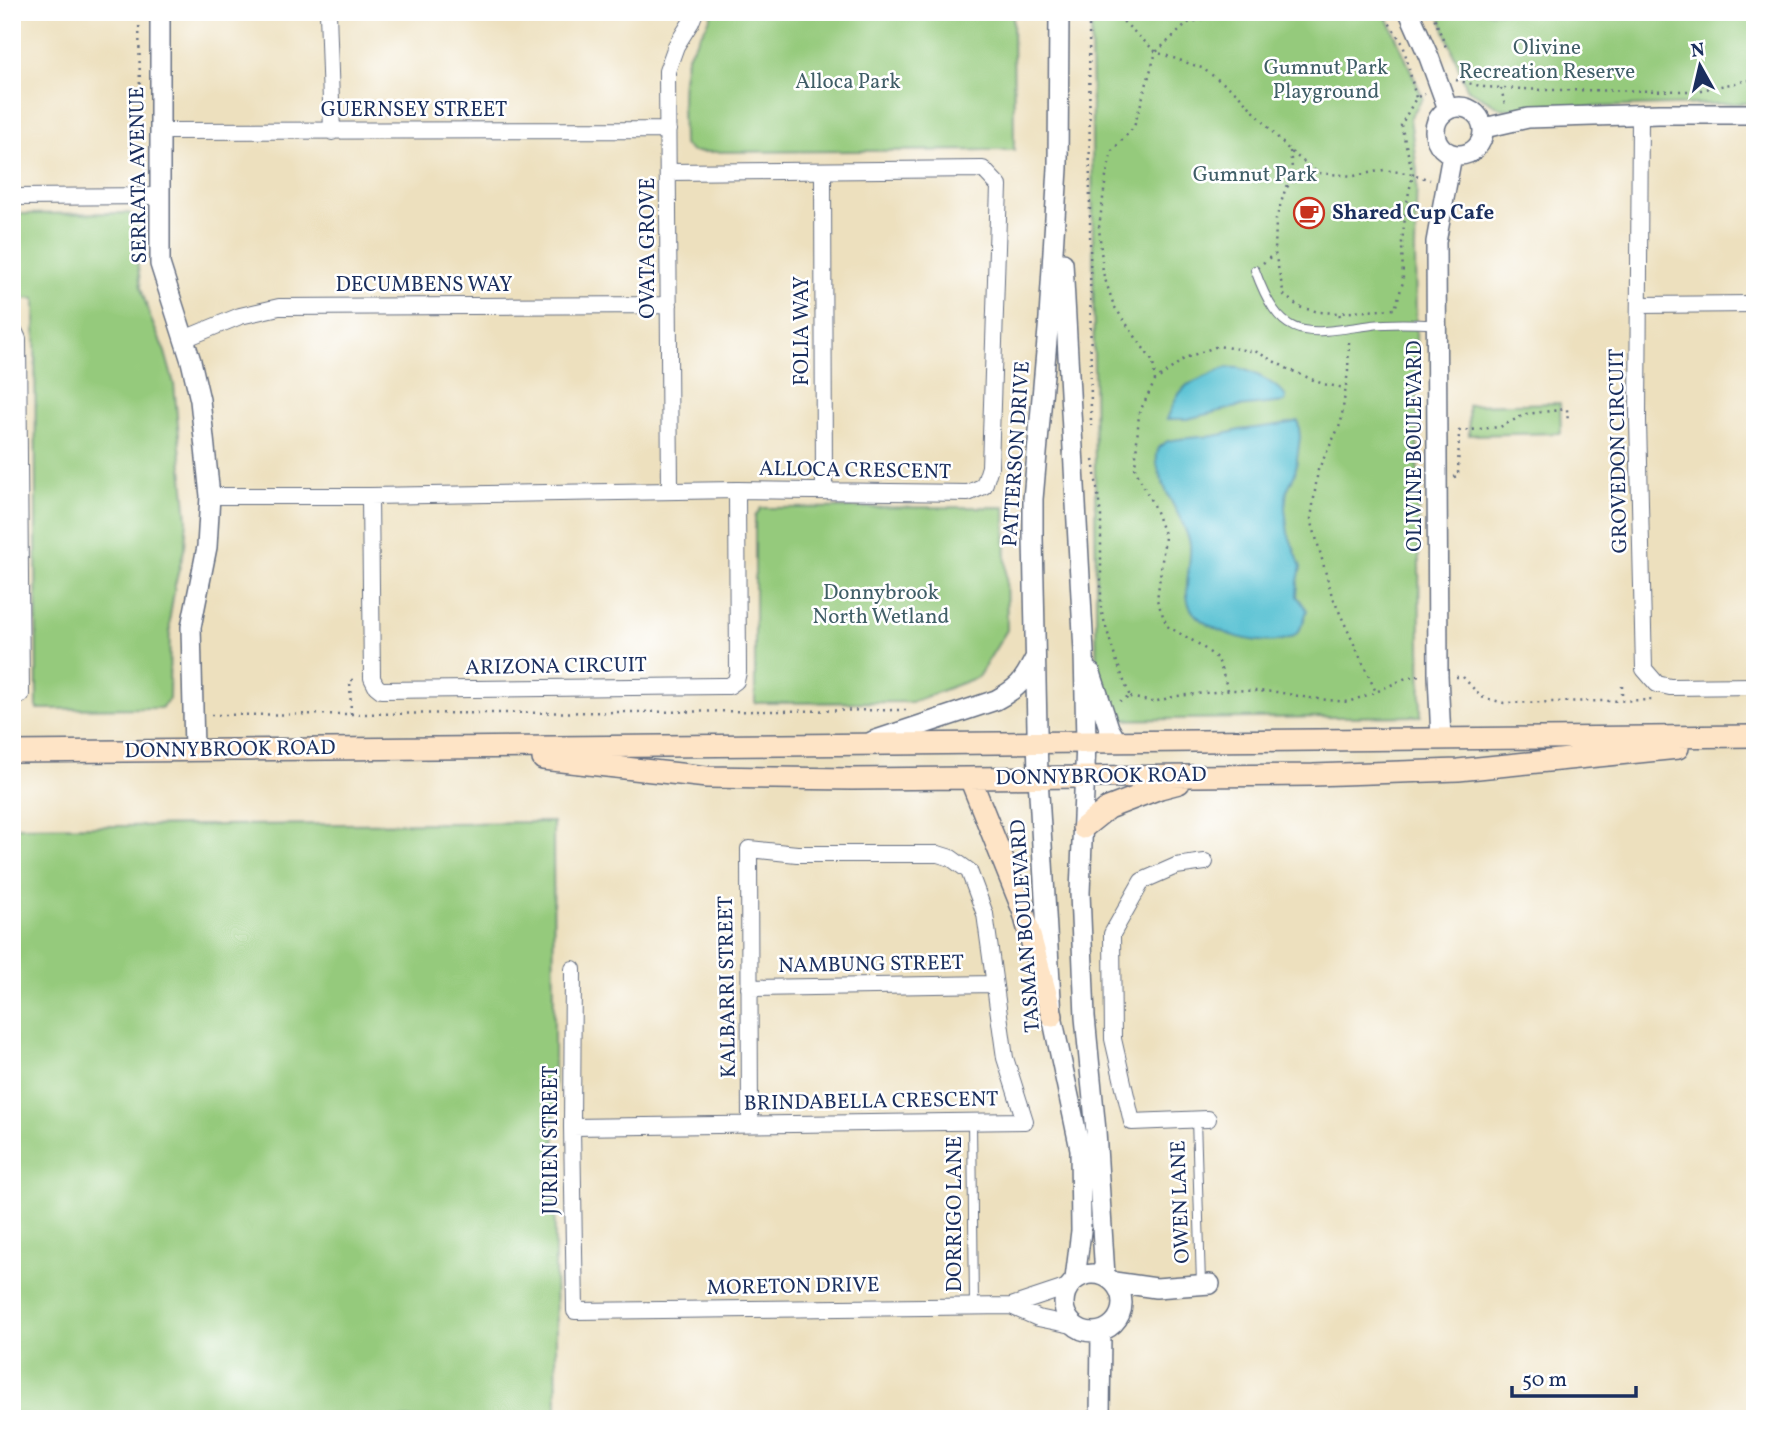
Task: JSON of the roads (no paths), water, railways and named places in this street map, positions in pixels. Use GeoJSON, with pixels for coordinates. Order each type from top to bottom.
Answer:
{"type":"FeatureCollection","features":[{"type":"Feature","properties":{"kind":"main road","name":"DONNYBROOK ROAD"},"geometry":{"type":"LineString","coordinates":[[12,752],[1755,738]]}},
{"type":"Feature","properties":{"kind":"main road","name":"DONNYBROOK ROAD"},"geometry":{"type":"LineString","coordinates":[[447,748],[707,776],[852,779],[1038,778],[1458,771],[1755,738]]}},
{"type":"Feature","properties":{"kind":"main road"},"geometry":{"type":"LineString","coordinates":[[1083,828],[1108,808],[1160,788],[1208,776]]}},
{"type":"Feature","properties":{"kind":"main road"},"geometry":{"type":"LineString","coordinates":[[970,778],[1023,910],[1052,1016]]}},
{"type":"Feature","properties":{"kind":"street","name":"SERRATA AVENUE"},"geometry":{"type":"LineString","coordinates":[[160,12],[160,264],[191,361],[200,400],[210,496],[207,547],[191,627],[194,749]]}},
{"type":"Feature","properties":{"kind":"street"},"geometry":{"type":"LineString","coordinates":[[328,12],[332,132]]}},
{"type":"Feature","properties":{"kind":"street","name":"OVATA GROVE"},"geometry":{"type":"LineString","coordinates":[[670,491],[667,71],[676,46],[695,12]]}},
{"type":"Feature","properties":{"kind":"street","name":"PATTERSON DRIVE"},"geometry":{"type":"LineString","coordinates":[[1037,743],[1033,499],[1049,318],[1058,168],[1059,12]]}},
{"type":"Feature","properties":{"kind":"street"},"geometry":{"type":"LineString","coordinates":[[1409,12],[1448,110]]}},
{"type":"Feature","properties":{"kind":"street"},"geometry":{"type":"LineString","coordinates":[[1465,107],[1479,116],[1484,136],[1475,150],[1467,155],[1452,155],[1438,144],[1436,124],[1440,116],[1448,110],[1465,107]]}},
{"type":"Feature","properties":{"kind":"street"},"geometry":{"type":"LineString","coordinates":[[1484,128],[1528,118],[1755,114]]}},
{"type":"Feature","properties":{"kind":"street","name":"GROVEDON CIRCUIT"},"geometry":{"type":"LineString","coordinates":[[1640,115],[1638,421],[1644,669],[1657,684],[1670,687],[1755,686]]}},
{"type":"Feature","properties":{"kind":"street","name":"GUERNSEY STREET"},"geometry":{"type":"LineString","coordinates":[[161,131],[668,130]]}},
{"type":"Feature","properties":{"kind":"street","name":"OLIVINE BOULEVARD"},"geometry":{"type":"LineString","coordinates":[[1441,739],[1438,675],[1436,242],[1452,155]]}},
{"type":"Feature","properties":{"kind":"street","name":"PATTERSON DRIVE"},"geometry":{"type":"LineString","coordinates":[[1058,168],[1084,652],[1085,777]]}},
{"type":"Feature","properties":{"kind":"street","name":"ALLOCA CRESCENT"},"geometry":{"type":"LineString","coordinates":[[210,496],[737,490],[968,493],[984,486],[990,467],[999,186],[983,169],[668,172]]}},
{"type":"Feature","properties":{"kind":"street","name":"FOLIA WAY"},"geometry":{"type":"LineString","coordinates":[[823,171],[824,491]]}},
{"type":"Feature","properties":{"kind":"street"},"geometry":{"type":"LineString","coordinates":[[12,197],[161,196]]}},
{"type":"Feature","properties":{"kind":"street"},"geometry":{"type":"LineString","coordinates":[[1639,305],[1755,304]]}},
{"type":"Feature","properties":{"kind":"street","name":"DECUMBENS WAY"},"geometry":{"type":"LineString","coordinates":[[184,339],[240,316],[279,307],[669,305]]}},
{"type":"Feature","properties":{"kind":"street"},"geometry":{"type":"LineString","coordinates":[[12,326],[18,339],[21,695],[12,695]]}},
{"type":"Feature","properties":{"kind":"street","name":"ARIZONA CIRCUIT"},"geometry":{"type":"LineString","coordinates":[[370,496],[372,678],[381,690],[729,686],[736,681],[738,672],[737,490]]}},
{"type":"Feature","properties":{"kind":"street"},"geometry":{"type":"LineString","coordinates":[[1084,652],[1109,728],[1117,742]]}},
{"type":"Feature","properties":{"kind":"street"},"geometry":{"type":"LineString","coordinates":[[862,745],[996,700],[1012,692],[1024,679],[1035,659]]}},
{"type":"Feature","properties":{"kind":"street","name":"TASMAN BOULEVARD"},"geometry":{"type":"LineString","coordinates":[[1037,743],[1052,1016],[1080,1149],[1081,1231],[1072,1283]]}},
{"type":"Feature","properties":{"kind":"street"},"geometry":{"type":"LineString","coordinates":[[1085,777],[1080,893],[1084,1003],[1109,1279],[1120,1290],[1122,1311],[1110,1328],[1091,1333],[1072,1325],[1063,1307],[1064,1296],[1072,1283],[1091,1274],[1109,1279],[1156,1288],[1206,1284]]}},
{"type":"Feature","properties":{"kind":"street","name":"BRINDABELLA CRESCENT"},"geometry":{"type":"LineString","coordinates":[[572,1127],[1025,1121],[1005,1058],[985,914],[969,871],[951,858],[938,854],[797,854],[748,849]]}},
{"type":"Feature","properties":{"kind":"street","name":"KALBARRI STREET"},"geometry":{"type":"LineString","coordinates":[[748,849],[750,1124]]}},
{"type":"Feature","properties":{"kind":"street"},"geometry":{"type":"LineString","coordinates":[[1202,1119],[1132,1122],[1113,1039],[1112,934],[1142,881],[1176,866],[1205,862]]}},
{"type":"Feature","properties":{"kind":"street","name":"JURIEN STREET"},"geometry":{"type":"LineString","coordinates":[[573,969],[575,1311]]}},
{"type":"Feature","properties":{"kind":"street","name":"NAMBUNG STREET"},"geometry":{"type":"LineString","coordinates":[[749,988],[994,984]]}},
{"type":"Feature","properties":{"kind":"street","name":"MORETON DRIVE"},"geometry":{"type":"LineString","coordinates":[[575,1311],[1011,1306],[1072,1283]]}},
{"type":"Feature","properties":{"kind":"street"},"geometry":{"type":"LineString","coordinates":[[1122,1311],[1156,1288]]}},
{"type":"Feature","properties":{"kind":"street","name":"MORETON DRIVE"},"geometry":{"type":"LineString","coordinates":[[1011,1306],[1038,1318],[1072,1325]]}},
{"type":"Feature","properties":{"kind":"street"},"geometry":{"type":"LineString","coordinates":[[1100,1419],[1101,1332]]}},
{"type":"Feature","properties":{"kind":"lane"},"geometry":{"type":"LineString","coordinates":[[1255,270],[1273,311],[1286,324],[1308,332],[1376,324],[1437,324]]}},
{"type":"Feature","properties":{"kind":"lane","name":"OWEN LANE"},"geometry":{"type":"LineString","coordinates":[[1202,1119],[1206,1284]]}},
{"type":"Feature","properties":{"kind":"lane","name":"DORRIGO LANE"},"geometry":{"type":"LineString","coordinates":[[972,1121],[974,1306]]}},
{"type":"Feature","properties":{"kind":"water"},"geometry":{"type":"Polygon","coordinates":[[[1225,368],[1240,368],[1254,373],[1278,388],[1286,397],[1285,402],[1237,407],[1187,419],[1167,419],[1177,396],[1187,385],[1225,368]]]}},
{"type":"Feature","properties":{"kind":"water"},"geometry":{"type":"Polygon","coordinates":[[[1298,421],[1300,437],[1295,474],[1287,490],[1285,508],[1288,533],[1301,567],[1297,596],[1307,610],[1296,634],[1286,639],[1256,641],[1223,632],[1209,625],[1190,607],[1187,593],[1189,541],[1162,481],[1157,458],[1159,448],[1166,442],[1298,421]]]}},
{"type":"Feature","properties":{"kind":"place","name":"Shared Cup Cafe"},"geometry":{"type":"Point","coordinates":[1309,213]}},
{"type":"Feature","properties":{"kind":"park label","name":"Olivine Recreation Reserve"},"geometry":{"type":"Point","coordinates":[1547,60]}},
{"type":"Feature","properties":{"kind":"park label","name":"Gumnut Park Playground"},"geometry":{"type":"Point","coordinates":[1326,80]}},
{"type":"Feature","properties":{"kind":"park label","name":"Alloca Park"},"geometry":{"type":"Point","coordinates":[848,82]}},
{"type":"Feature","properties":{"kind":"park label","name":"Gumnut Park"},"geometry":{"type":"Point","coordinates":[1255,175]}},
{"type":"Feature","properties":{"kind":"park label","name":"Donnybrook North Wetland"},"geometry":{"type":"Point","coordinates":[881,605]}}]}
